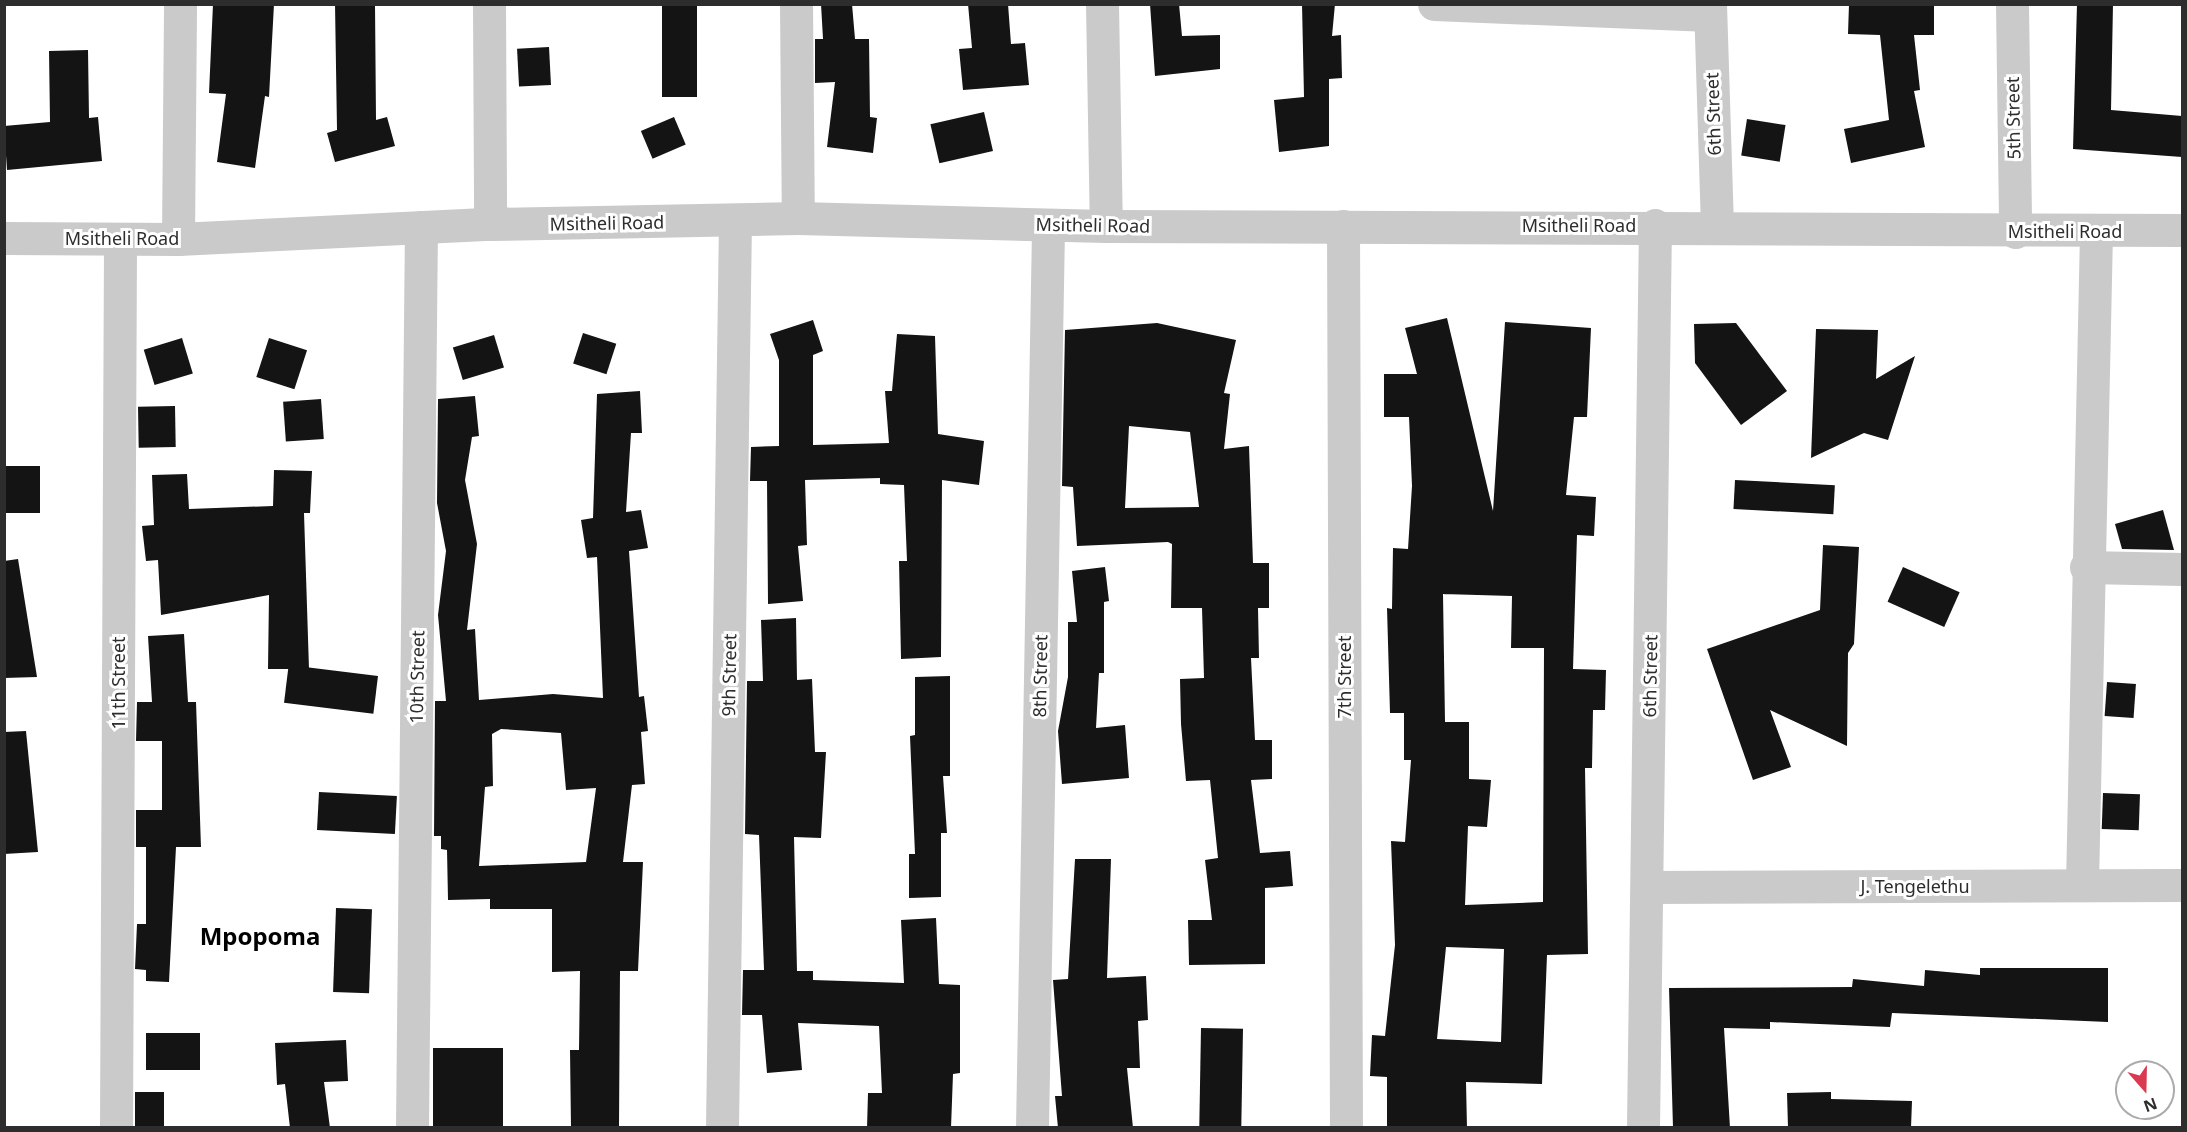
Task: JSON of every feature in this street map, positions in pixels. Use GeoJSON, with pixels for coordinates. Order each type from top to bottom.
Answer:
{"type":"FeatureCollection","features":[{"type":"Feature","properties":{"kind":"street"},"geometry":{"type":"LineString","coordinates":[[178,239],[180,4]]}},
{"type":"Feature","properties":{"kind":"street"},"geometry":{"type":"LineString","coordinates":[[489,4],[490,224]]}},
{"type":"Feature","properties":{"kind":"street"},"geometry":{"type":"LineString","coordinates":[[796,4],[798,218]]}},
{"type":"Feature","properties":{"kind":"street"},"geometry":{"type":"LineString","coordinates":[[1102,4],[1106,226]]}},
{"type":"Feature","properties":{"kind":"street"},"geometry":{"type":"LineString","coordinates":[[1434,4],[1710,10]]}},
{"type":"Feature","properties":{"kind":"street","name":"5th Street"},"geometry":{"type":"LineString","coordinates":[[2012,4],[2015,232]]}},
{"type":"Feature","properties":{"kind":"street","name":"6th Street"},"geometry":{"type":"LineString","coordinates":[[1710,10],[1717,224]]}},
{"type":"Feature","properties":{"kind":"street","name":"Msitheli Road"},"geometry":{"type":"LineString","coordinates":[[4,238],[178,239],[490,224],[735,222],[798,218],[1106,226],[1717,224],[2015,232],[2182,230]]}},
{"type":"Feature","properties":{"kind":"street","name":"9th Street"},"geometry":{"type":"LineString","coordinates":[[722,1128],[735,222]]}},
{"type":"Feature","properties":{"kind":"street","name":"8th Street"},"geometry":{"type":"LineString","coordinates":[[1032,1128],[1048,225]]}},
{"type":"Feature","properties":{"kind":"street","name":"6th Street"},"geometry":{"type":"LineString","coordinates":[[1643,1128],[1655,225]]}},
{"type":"Feature","properties":{"kind":"street","name":"7th Street"},"geometry":{"type":"LineString","coordinates":[[1342,226],[1346,1128]]}},
{"type":"Feature","properties":{"kind":"street","name":"10th Street"},"geometry":{"type":"LineString","coordinates":[[412,1128],[421,227]]}},
{"type":"Feature","properties":{"kind":"street"},"geometry":{"type":"LineString","coordinates":[[2082,884],[2086,567],[2096,231]]}},
{"type":"Feature","properties":{"kind":"street","name":"11th Street"},"geometry":{"type":"LineString","coordinates":[[116,1128],[120,239]]}},
{"type":"Feature","properties":{"kind":"street"},"geometry":{"type":"LineString","coordinates":[[2086,567],[2182,569]]}},
{"type":"Feature","properties":{"kind":"street","name":"J. Tengelethu"},"geometry":{"type":"LineString","coordinates":[[1647,887],[2182,885]]}},
{"type":"Feature","properties":{"kind":"building"},"geometry":{"type":"Polygon","coordinates":[[[213,4],[274,4],[269,97],[265,96],[255,168],[217,162],[226,94],[209,93],[213,4]]]}},
{"type":"Feature","properties":{"kind":"building"},"geometry":{"type":"Polygon","coordinates":[[[335,4],[375,4],[376,120],[387,117],[395,146],[335,162],[327,133],[337,130],[335,4]]]}},
{"type":"Feature","properties":{"kind":"building"},"geometry":{"type":"Polygon","coordinates":[[[662,4],[697,4],[697,97],[662,97],[662,4]]]}},
{"type":"Feature","properties":{"kind":"building"},"geometry":{"type":"Polygon","coordinates":[[[821,4],[852,4],[855,39],[869,39],[870,117],[877,118],[873,153],[827,147],[835,82],[815,83],[815,39],[823,39],[821,4]]]}},
{"type":"Feature","properties":{"kind":"building"},"geometry":{"type":"Polygon","coordinates":[[[968,4],[1008,4],[1011,44],[1025,43],[1029,85],[963,90],[959,49],[972,48],[968,4]]]}},
{"type":"Feature","properties":{"kind":"building"},"geometry":{"type":"Polygon","coordinates":[[[1150,4],[1179,4],[1182,36],[1220,35],[1220,69],[1155,76],[1150,4]]]}},
{"type":"Feature","properties":{"kind":"building"},"geometry":{"type":"Polygon","coordinates":[[[1302,4],[1335,4],[1332,36],[1341,35],[1342,78],[1329,79],[1329,146],[1279,152],[1274,100],[1304,97],[1302,4]]]}},
{"type":"Feature","properties":{"kind":"building"},"geometry":{"type":"Polygon","coordinates":[[[1849,4],[1934,4],[1934,35],[1914,35],[1920,90],[1914,91],[1925,147],[1851,163],[1844,129],[1889,120],[1880,35],[1848,34],[1849,4]]]}},
{"type":"Feature","properties":{"kind":"building"},"geometry":{"type":"Polygon","coordinates":[[[2077,4],[2113,4],[2111,110],[2182,116],[2182,157],[2073,149],[2077,4]]]}},
{"type":"Feature","properties":{"kind":"building"},"geometry":{"type":"Polygon","coordinates":[[[549,47],[551,85],[519,87],[517,49],[549,47]]]}},
{"type":"Feature","properties":{"kind":"building"},"geometry":{"type":"Polygon","coordinates":[[[88,50],[89,118],[98,117],[102,161],[7,170],[4,126],[50,122],[49,51],[88,50]]]}},
{"type":"Feature","properties":{"kind":"building"},"geometry":{"type":"Polygon","coordinates":[[[984,112],[993,151],[939,163],[930,124],[984,112]]]}},
{"type":"Feature","properties":{"kind":"building"},"geometry":{"type":"Polygon","coordinates":[[[674,117],[686,145],[653,159],[641,131],[674,117]]]}},
{"type":"Feature","properties":{"kind":"building"},"geometry":{"type":"Polygon","coordinates":[[[1747,119],[1786,125],[1780,162],[1741,156],[1747,119]]]}},
{"type":"Feature","properties":{"kind":"building"},"geometry":{"type":"Polygon","coordinates":[[[1447,318],[1493,511],[1505,322],[1591,328],[1587,417],[1574,417],[1566,495],[1596,497],[1594,536],[1577,535],[1573,669],[1606,670],[1605,710],[1593,710],[1592,768],[1585,768],[1588,954],[1547,955],[1542,1084],[1466,1082],[1467,1128],[1387,1128],[1387,1077],[1370,1076],[1372,1035],[1385,1036],[1395,945],[1391,841],[1405,842],[1411,760],[1404,760],[1404,713],[1390,713],[1387,608],[1392,609],[1393,548],[1408,549],[1412,486],[1409,417],[1384,417],[1384,374],[1417,374],[1405,328],[1447,318]],[[1443,594],[1445,722],[1469,722],[1469,779],[1491,780],[1487,827],[1468,826],[1465,905],[1543,902],[1544,648],[1511,648],[1512,596],[1443,594]],[[1446,947],[1437,1039],[1501,1042],[1504,949],[1446,947]]]}},
{"type":"Feature","properties":{"kind":"building"},"geometry":{"type":"Polygon","coordinates":[[[813,320],[823,351],[813,355],[813,445],[889,443],[885,391],[892,391],[897,334],[935,336],[938,434],[984,441],[979,485],[942,480],[941,657],[901,659],[899,561],[907,561],[904,485],[880,484],[880,478],[805,480],[807,545],[798,546],[803,601],[768,604],[767,481],[750,481],[751,447],[779,446],[779,360],[770,334],[813,320]]]}},
{"type":"Feature","properties":{"kind":"building"},"geometry":{"type":"Polygon","coordinates":[[[1157,323],[1236,340],[1224,393],[1230,394],[1224,449],[1249,446],[1253,563],[1269,563],[1269,608],[1258,608],[1259,658],[1251,658],[1255,740],[1272,740],[1272,779],[1251,780],[1260,853],[1290,851],[1293,886],[1265,888],[1265,964],[1189,965],[1188,920],[1212,920],[1205,860],[1218,858],[1210,780],[1186,781],[1181,724],[1180,679],[1204,678],[1202,608],[1171,608],[1172,544],[1168,542],[1077,546],[1073,487],[1062,486],[1065,330],[1157,323]],[[1129,426],[1125,508],[1199,507],[1190,432],[1129,426]]]}},
{"type":"Feature","properties":{"kind":"building"},"geometry":{"type":"Polygon","coordinates":[[[1736,323],[1787,391],[1741,425],[1695,363],[1694,324],[1736,323]]]}},
{"type":"Feature","properties":{"kind":"building"},"geometry":{"type":"Polygon","coordinates":[[[1816,329],[1878,330],[1876,379],[1915,356],[1888,440],[1864,433],[1811,458],[1816,329]]]}},
{"type":"Feature","properties":{"kind":"building"},"geometry":{"type":"Polygon","coordinates":[[[583,333],[616,344],[606,374],[573,363],[583,333]]]}},
{"type":"Feature","properties":{"kind":"building"},"geometry":{"type":"Polygon","coordinates":[[[494,335],[504,368],[463,380],[453,348],[494,335]]]}},
{"type":"Feature","properties":{"kind":"building"},"geometry":{"type":"Polygon","coordinates":[[[182,338],[193,373],[155,385],[144,350],[182,338]]]}},
{"type":"Feature","properties":{"kind":"building"},"geometry":{"type":"Polygon","coordinates":[[[269,338],[307,350],[294,389],[256,377],[269,338]]]}},
{"type":"Feature","properties":{"kind":"building"},"geometry":{"type":"Polygon","coordinates":[[[640,391],[642,433],[631,433],[626,512],[641,510],[648,548],[629,551],[639,697],[644,696],[648,731],[641,732],[645,784],[632,785],[623,862],[643,862],[638,971],[620,971],[619,1128],[571,1128],[570,1050],[579,1050],[580,971],[552,972],[552,909],[490,909],[490,899],[448,900],[447,850],[441,849],[441,836],[434,836],[435,701],[446,701],[438,615],[446,551],[437,503],[438,399],[475,396],[479,436],[472,437],[465,480],[477,544],[467,630],[475,629],[479,700],[553,694],[603,698],[597,557],[587,558],[581,520],[593,518],[597,394],[640,391]],[[501,729],[492,734],[493,786],[485,787],[479,866],[586,862],[596,788],[566,790],[561,733],[501,729]]]}},
{"type":"Feature","properties":{"kind":"building"},"geometry":{"type":"Polygon","coordinates":[[[321,399],[324,439],[286,442],[283,402],[321,399]]]}},
{"type":"Feature","properties":{"kind":"building"},"geometry":{"type":"Polygon","coordinates":[[[175,406],[176,447],[139,448],[138,407],[175,406]]]}},
{"type":"Feature","properties":{"kind":"building"},"geometry":{"type":"Polygon","coordinates":[[[4,466],[40,466],[40,513],[4,513],[4,466]]]}},
{"type":"Feature","properties":{"kind":"building"},"geometry":{"type":"Polygon","coordinates":[[[274,470],[312,471],[310,513],[304,513],[309,669],[268,669],[269,595],[161,615],[158,560],[146,561],[142,526],[154,525],[152,475],[187,474],[189,509],[273,506],[274,470]]]}},
{"type":"Feature","properties":{"kind":"building"},"geometry":{"type":"Polygon","coordinates":[[[1735,480],[1835,485],[1833,514],[1733,509],[1735,480]]]}},
{"type":"Feature","properties":{"kind":"building"},"geometry":{"type":"Polygon","coordinates":[[[2163,510],[2174,550],[2122,549],[2115,524],[2163,510]]]}},
{"type":"Feature","properties":{"kind":"building"},"geometry":{"type":"Polygon","coordinates":[[[1823,545],[1859,547],[1854,644],[1848,653],[1847,746],[1770,710],[1791,767],[1753,780],[1707,649],[1820,610],[1823,545]]]}},
{"type":"Feature","properties":{"kind":"building"},"geometry":{"type":"Polygon","coordinates":[[[18,559],[37,677],[4,678],[4,561],[18,559]]]}},
{"type":"Feature","properties":{"kind":"building"},"geometry":{"type":"Polygon","coordinates":[[[1105,567],[1109,601],[1104,602],[1104,673],[1099,673],[1096,728],[1125,725],[1129,778],[1062,784],[1058,731],[1068,677],[1068,622],[1077,622],[1072,571],[1105,567]]]}},
{"type":"Feature","properties":{"kind":"building"},"geometry":{"type":"Polygon","coordinates":[[[1903,567],[1960,592],[1944,627],[1888,602],[1903,567]]]}},
{"type":"Feature","properties":{"kind":"building"},"geometry":{"type":"Polygon","coordinates":[[[796,618],[797,680],[812,679],[815,752],[826,752],[821,838],[794,837],[797,971],[813,971],[813,980],[904,983],[901,920],[936,918],[939,984],[960,985],[960,1073],[953,1074],[951,1128],[867,1128],[868,1093],[882,1093],[879,1026],[798,1023],[802,1070],[767,1073],[762,1015],[742,1015],[743,970],[764,970],[759,835],[745,834],[747,681],[763,681],[761,620],[796,618]]]}},
{"type":"Feature","properties":{"kind":"building"},"geometry":{"type":"Polygon","coordinates":[[[184,634],[188,702],[196,702],[201,847],[176,847],[169,982],[146,981],[146,970],[135,969],[137,924],[146,924],[146,847],[136,847],[136,810],[162,810],[162,741],[136,741],[137,702],[152,702],[148,636],[184,634]]]}},
{"type":"Feature","properties":{"kind":"building"},"geometry":{"type":"Polygon","coordinates":[[[289,665],[378,676],[373,714],[284,703],[289,665]]]}},
{"type":"Feature","properties":{"kind":"building"},"geometry":{"type":"Polygon","coordinates":[[[950,676],[950,776],[943,776],[947,833],[941,833],[941,897],[909,898],[909,854],[915,854],[910,736],[915,735],[915,677],[950,676]]]}},
{"type":"Feature","properties":{"kind":"building"},"geometry":{"type":"Polygon","coordinates":[[[2107,682],[2136,684],[2134,718],[2105,716],[2107,682]]]}},
{"type":"Feature","properties":{"kind":"building"},"geometry":{"type":"Polygon","coordinates":[[[26,731],[38,852],[4,854],[4,732],[26,731]]]}},
{"type":"Feature","properties":{"kind":"building"},"geometry":{"type":"Polygon","coordinates":[[[319,792],[397,796],[395,834],[317,830],[319,792]]]}},
{"type":"Feature","properties":{"kind":"building"},"geometry":{"type":"Polygon","coordinates":[[[2103,793],[2140,794],[2139,830],[2102,829],[2103,793]]]}},
{"type":"Feature","properties":{"kind":"building"},"geometry":{"type":"Polygon","coordinates":[[[1075,859],[1111,859],[1107,978],[1146,976],[1148,1020],[1138,1021],[1140,1068],[1127,1068],[1133,1128],[1058,1128],[1055,1096],[1062,1096],[1053,980],[1068,979],[1075,859]]]}},
{"type":"Feature","properties":{"kind":"building"},"geometry":{"type":"Polygon","coordinates":[[[336,908],[372,909],[369,993],[333,992],[336,908]]]}},
{"type":"Feature","properties":{"kind":"building"},"geometry":{"type":"Polygon","coordinates":[[[1980,968],[2108,968],[2108,1022],[1892,1013],[1890,1027],[1770,1022],[1770,1029],[1724,1028],[1730,1128],[1673,1128],[1669,988],[1852,987],[1853,979],[1924,986],[1925,970],[1980,975],[1980,968]]]}},
{"type":"Feature","properties":{"kind":"building"},"geometry":{"type":"Polygon","coordinates":[[[1201,1028],[1243,1029],[1241,1128],[1199,1128],[1201,1028]]]}},
{"type":"Feature","properties":{"kind":"building"},"geometry":{"type":"Polygon","coordinates":[[[146,1033],[200,1033],[200,1070],[146,1070],[146,1033]]]}},
{"type":"Feature","properties":{"kind":"building"},"geometry":{"type":"Polygon","coordinates":[[[346,1040],[348,1081],[324,1082],[330,1128],[290,1128],[285,1084],[277,1085],[275,1043],[346,1040]]]}},
{"type":"Feature","properties":{"kind":"building"},"geometry":{"type":"Polygon","coordinates":[[[433,1048],[503,1048],[503,1128],[433,1128],[433,1048]]]}},
{"type":"Feature","properties":{"kind":"building"},"geometry":{"type":"Polygon","coordinates":[[[135,1092],[164,1092],[164,1128],[135,1128],[135,1092]]]}},
{"type":"Feature","properties":{"kind":"building"},"geometry":{"type":"Polygon","coordinates":[[[1831,1092],[1831,1099],[1912,1101],[1911,1128],[1788,1128],[1787,1093],[1831,1092]]]}},
{"type":"Feature","properties":{"kind":"district","name":"Mpopoma"},"geometry":{"type":"Point","coordinates":[260,936]}}]}
